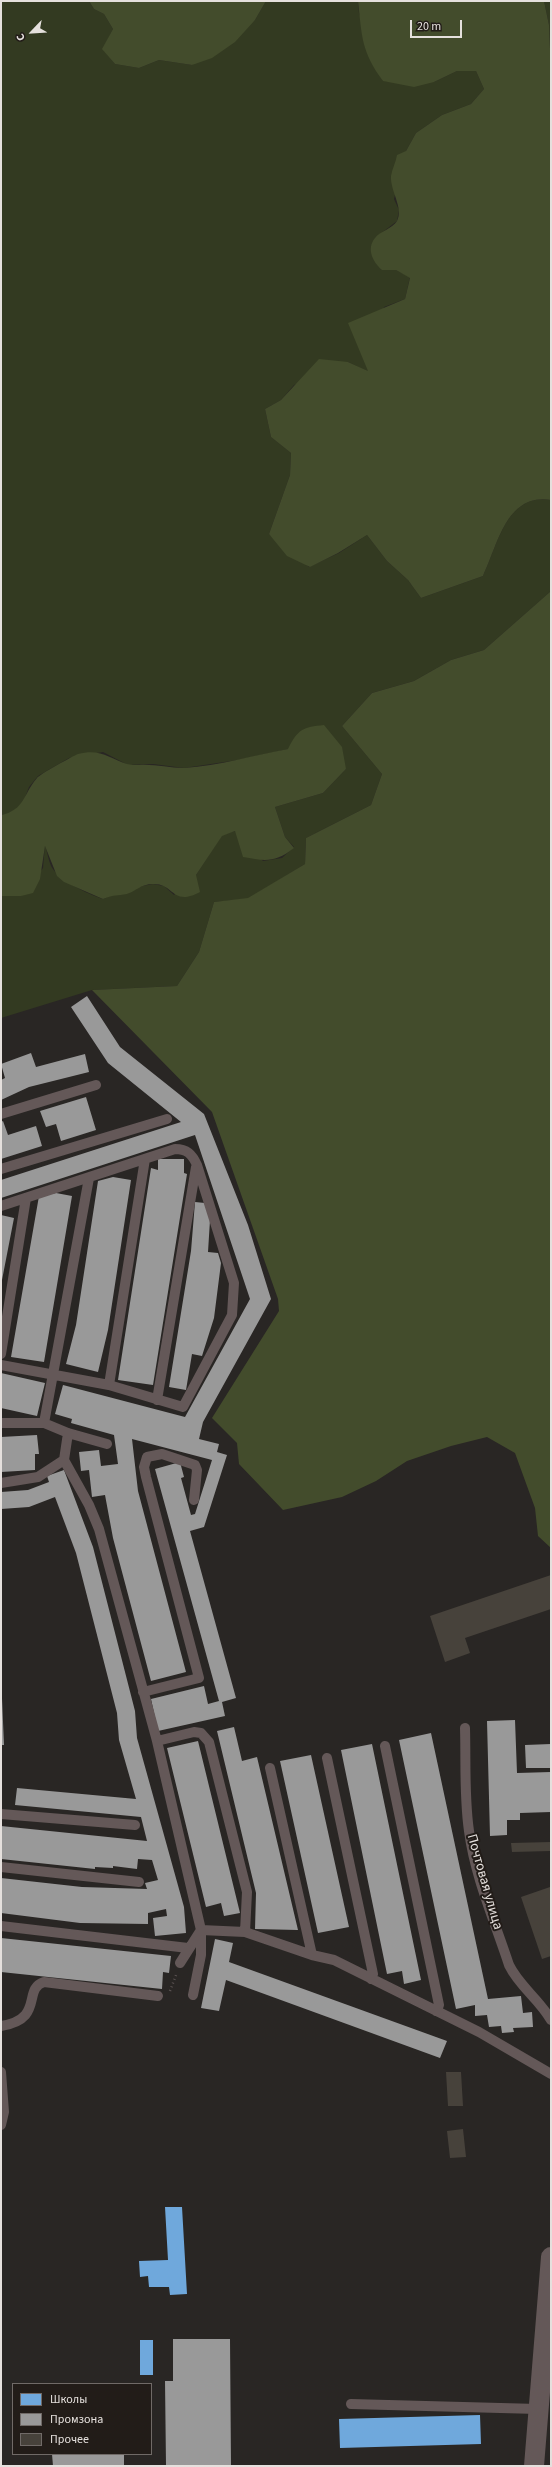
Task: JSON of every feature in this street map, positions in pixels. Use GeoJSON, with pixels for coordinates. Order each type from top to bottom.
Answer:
{"type":"FeatureCollection","features":[{"type":"Feature","properties":{"kind":"street"},"geometry":{"type":"LineString","coordinates":[[534,2466],[538,2410],[546,2366],[551,2257]]}},
{"type":"Feature","properties":{"kind":"lane"},"geometry":{"type":"LineString","coordinates":[[1,1114],[96,1086]]}},
{"type":"Feature","properties":{"kind":"lane"},"geometry":{"type":"LineString","coordinates":[[1,1169],[166,1119]]}},
{"type":"Feature","properties":{"kind":"lane"},"geometry":{"type":"LineString","coordinates":[[1,1206],[175,1149],[184,1149],[193,1157],[197,1165],[234,1283],[234,1306],[232,1315],[183,1407],[109,1385],[1,1365]]}},
{"type":"Feature","properties":{"kind":"lane"},"geometry":{"type":"LineString","coordinates":[[109,1385],[145,1159]]}},
{"type":"Feature","properties":{"kind":"lane"},"geometry":{"type":"LineString","coordinates":[[156,1400],[197,1165]]}},
{"type":"Feature","properties":{"kind":"lane"},"geometry":{"type":"LineString","coordinates":[[44,1423],[89,1178]]}},
{"type":"Feature","properties":{"kind":"lane"},"geometry":{"type":"LineString","coordinates":[[1,1354],[26,1198]]}},
{"type":"Feature","properties":{"kind":"lane"},"geometry":{"type":"LineString","coordinates":[[2,1424],[44,1423],[68,1433],[107,1444]]}},
{"type":"Feature","properties":{"kind":"lane"},"geometry":{"type":"LineString","coordinates":[[68,1433],[64,1460],[89,1505],[99,1529],[157,1741],[201,1930],[201,1955],[193,1995]]}},
{"type":"Feature","properties":{"kind":"lane"},"geometry":{"type":"LineString","coordinates":[[143,1692],[199,1678],[146,1477],[144,1467],[147,1457],[162,1454],[195,1465],[197,1470],[194,1500]]}},
{"type":"Feature","properties":{"kind":"lane"},"geometry":{"type":"LineString","coordinates":[[1,1483],[38,1477],[64,1460]]}},
{"type":"Feature","properties":{"kind":"lane","name":"Почтовая улица"},"geometry":{"type":"LineString","coordinates":[[465,1728],[466,1803],[469,1832],[476,1864],[509,1965],[514,1976],[543,2006],[551,2020]]}},
{"type":"Feature","properties":{"kind":"lane"},"geometry":{"type":"LineString","coordinates":[[157,1741],[194,1732],[202,1733],[209,1742],[247,1892],[245,1932]]}},
{"type":"Feature","properties":{"kind":"lane"},"geometry":{"type":"LineString","coordinates":[[385,1746],[439,2005],[436,2011]]}},
{"type":"Feature","properties":{"kind":"lane"},"geometry":{"type":"LineString","coordinates":[[327,1758],[373,1974],[371,1979]]}},
{"type":"Feature","properties":{"kind":"lane"},"geometry":{"type":"LineString","coordinates":[[270,1768],[312,1955]]}},
{"type":"Feature","properties":{"kind":"lane"},"geometry":{"type":"LineString","coordinates":[[1,1814],[135,1825]]}},
{"type":"Feature","properties":{"kind":"lane"},"geometry":{"type":"LineString","coordinates":[[1,1867],[139,1882]]}},
{"type":"Feature","properties":{"kind":"lane"},"geometry":{"type":"LineString","coordinates":[[1,1926],[188,1948]]}},
{"type":"Feature","properties":{"kind":"lane"},"geometry":{"type":"LineString","coordinates":[[201,1930],[245,1932],[312,1955],[334,1960],[479,2032],[551,2074]]}},
{"type":"Feature","properties":{"kind":"lane"},"geometry":{"type":"LineString","coordinates":[[180,1963],[188,1948],[197,1938],[201,1930]]}},
{"type":"Feature","properties":{"kind":"lane"},"geometry":{"type":"LineString","coordinates":[[1,2026],[16,2024],[22,2020],[29,2008],[35,1988],[38,1984],[44,1982],[158,1996]]}},
{"type":"Feature","properties":{"kind":"lane"},"geometry":{"type":"LineString","coordinates":[[1,2072],[4,2112],[1,2125]]}},
{"type":"Feature","properties":{"kind":"lane"},"geometry":{"type":"LineString","coordinates":[[351,2404],[538,2410]]}},
{"type":"Feature","properties":{"kind":"path"},"geometry":{"type":"LineString","coordinates":[[158,1996],[169,1993],[180,1963]]}},
{"type":"Feature","properties":{"kind":"green space"},"geometry":{"type":"Polygon","coordinates":[[[1,1],[89,1],[94,9],[104,14],[113,29],[103,49],[115,64],[139,68],[159,60],[192,65],[255,20],[266,1],[358,1],[359,13],[383,81],[434,82],[457,71],[476,71],[484,89],[471,104],[442,115],[416,133],[406,151],[394,199],[399,210],[397,221],[375,238],[382,270],[396,270],[410,277],[405,299],[384,307],[369,372],[348,362],[294,385],[281,400],[265,409],[271,437],[291,453],[290,475],[269,534],[309,567],[339,553],[367,535],[387,561],[408,580],[421,598],[483,576],[499,536],[514,513],[524,505],[536,500],[551,500],[551,591],[484,650],[451,660],[414,681],[372,693],[342,726],[382,774],[371,805],[306,838],[305,864],[248,899],[214,902],[199,952],[177,986],[92,990],[1,1018],[1,896],[21,896],[43,868],[45,844],[51,866],[55,872],[67,882],[97,897],[103,899],[114,894],[127,894],[137,887],[153,884],[164,886],[174,895],[196,875],[222,835],[235,831],[263,861],[282,858],[294,847],[285,837],[275,807],[323,793],[346,769],[288,749],[238,760],[184,768],[153,764],[128,765],[103,752],[69,758],[38,776],[29,787],[23,803],[12,813],[1,815],[1,1]]]}},
{"type":"Feature","properties":{"kind":"green space"},"geometry":{"type":"Polygon","coordinates":[[[89,1],[266,1],[255,20],[235,42],[212,58],[192,65],[159,60],[139,68],[115,64],[102,49],[113,29],[104,14],[94,9],[89,1]]]}},
{"type":"Feature","properties":{"kind":"green space"},"geometry":{"type":"Polygon","coordinates":[[[358,1],[544,1],[549,25],[551,72],[551,500],[536,500],[524,505],[514,513],[499,536],[483,576],[421,598],[408,580],[387,561],[367,535],[338,553],[310,567],[287,556],[269,534],[290,475],[291,453],[271,437],[265,409],[281,400],[319,359],[348,362],[368,371],[348,323],[405,299],[410,278],[396,270],[382,270],[373,259],[371,251],[372,242],[375,238],[395,224],[399,216],[398,205],[391,182],[391,176],[397,155],[406,151],[416,133],[442,115],[471,104],[484,89],[476,71],[457,71],[434,82],[414,87],[383,81],[366,52],[358,1]]]}},
{"type":"Feature","properties":{"kind":"green space"},"geometry":{"type":"Polygon","coordinates":[[[544,1],[551,1],[551,72],[549,25],[544,1]]]}},
{"type":"Feature","properties":{"kind":"green space"},"geometry":{"type":"Polygon","coordinates":[[[551,591],[551,1548],[538,1536],[535,1508],[515,1453],[487,1437],[451,1446],[407,1461],[376,1481],[342,1497],[283,1510],[239,1464],[237,1443],[212,1418],[279,1311],[278,1299],[212,1112],[92,990],[177,986],[199,952],[214,902],[248,898],[305,864],[306,838],[371,805],[382,774],[342,726],[372,693],[414,681],[451,660],[484,650],[551,591]]]}},
{"type":"Feature","properties":{"kind":"green space"},"geometry":{"type":"Polygon","coordinates":[[[324,725],[342,747],[346,769],[323,793],[275,807],[285,837],[294,848],[287,853],[270,860],[243,857],[235,831],[222,836],[196,875],[200,892],[184,897],[178,896],[160,885],[149,884],[127,894],[103,899],[64,882],[57,876],[45,846],[40,879],[33,893],[21,896],[1,896],[1,815],[9,813],[23,801],[32,784],[39,776],[70,758],[78,754],[92,752],[104,754],[130,765],[150,765],[178,768],[197,767],[288,749],[295,737],[302,730],[324,725]]]}},
{"type":"Feature","properties":{"kind":"building: Школы"},"geometry":{"type":"Polygon","coordinates":[[[165,2207],[182,2207],[187,2294],[170,2295],[169,2287],[149,2287],[148,2276],[140,2277],[139,2261],[168,2260],[165,2207]]]}},
{"type":"Feature","properties":{"kind":"building: Школы"},"geometry":{"type":"Polygon","coordinates":[[[140,2340],[153,2340],[153,2375],[140,2375],[140,2340]]]}},
{"type":"Feature","properties":{"kind":"building: Школы"},"geometry":{"type":"Polygon","coordinates":[[[480,2415],[481,2444],[340,2448],[339,2419],[480,2415]]]}},
{"type":"Feature","properties":{"kind":"building: Промзона"},"geometry":{"type":"Polygon","coordinates":[[[87,996],[120,1047],[204,1114],[248,1225],[271,1299],[203,1422],[199,1439],[219,1444],[217,1452],[227,1455],[204,1527],[190,1531],[236,1698],[222,1702],[225,1716],[158,1731],[151,1699],[204,1686],[208,1704],[219,1701],[155,1469],[180,1462],[184,1477],[181,1478],[191,1515],[195,1514],[212,1460],[132,1439],[138,1491],[186,1672],[151,1681],[113,1538],[105,1495],[92,1497],[89,1470],[81,1471],[79,1452],[99,1450],[101,1466],[118,1464],[114,1435],[71,1423],[72,1419],[55,1414],[63,1385],[185,1417],[250,1299],[195,1135],[1,1198],[1,1180],[181,1122],[108,1063],[71,1007],[87,996]]]}},
{"type":"Feature","properties":{"kind":"building: Промзона"},"geometry":{"type":"Polygon","coordinates":[[[31,1053],[36,1067],[85,1054],[89,1072],[29,1087],[1,1100],[1,1080],[5,1078],[1,1064],[31,1053]]]}},
{"type":"Feature","properties":{"kind":"building: Промзона"},"geometry":{"type":"Polygon","coordinates":[[[86,1097],[96,1130],[61,1141],[56,1124],[46,1127],[40,1111],[86,1097]]]}},
{"type":"Feature","properties":{"kind":"building: Промзона"},"geometry":{"type":"Polygon","coordinates":[[[3,1121],[8,1135],[36,1126],[42,1146],[1,1159],[1,1122],[3,1121]]]}},
{"type":"Feature","properties":{"kind":"building: Промзона"},"geometry":{"type":"Polygon","coordinates":[[[158,1159],[184,1159],[184,1173],[187,1174],[153,1385],[118,1380],[151,1168],[158,1170],[158,1159]]]}},
{"type":"Feature","properties":{"kind":"building: Промзона"},"geometry":{"type":"Polygon","coordinates":[[[113,1177],[131,1180],[108,1330],[98,1372],[66,1364],[76,1325],[98,1181],[113,1177]]]}},
{"type":"Feature","properties":{"kind":"building: Промзона"},"geometry":{"type":"Polygon","coordinates":[[[56,1193],[72,1196],[44,1362],[11,1357],[39,1196],[56,1193]]]}},
{"type":"Feature","properties":{"kind":"building: Промзона"},"geometry":{"type":"Polygon","coordinates":[[[195,1202],[205,1203],[210,1220],[208,1252],[218,1253],[221,1263],[214,1318],[202,1356],[192,1354],[186,1390],[169,1387],[191,1251],[195,1202]]]}},
{"type":"Feature","properties":{"kind":"building: Промзона"},"geometry":{"type":"Polygon","coordinates":[[[1,1215],[14,1218],[2,1280],[1,1279],[1,1215]]]}},
{"type":"Feature","properties":{"kind":"building: Промзона"},"geometry":{"type":"Polygon","coordinates":[[[1,1373],[45,1383],[37,1416],[1,1408],[1,1373]]]}},
{"type":"Feature","properties":{"kind":"building: Промзона"},"geometry":{"type":"Polygon","coordinates":[[[37,1435],[39,1454],[35,1454],[35,1470],[1,1472],[1,1437],[37,1435]]]}},
{"type":"Feature","properties":{"kind":"building: Промзона"},"geometry":{"type":"Polygon","coordinates":[[[64,1470],[93,1547],[135,1711],[137,1738],[184,1907],[186,1933],[155,1936],[153,1918],[167,1916],[166,1909],[148,1913],[148,1924],[80,1923],[1,1913],[1,1878],[82,1887],[147,1889],[145,1883],[158,1880],[152,1860],[138,1859],[137,1869],[113,1866],[113,1868],[95,1867],[95,1869],[1,1859],[1,1826],[147,1841],[141,1817],[15,1805],[17,1788],[136,1799],[119,1740],[117,1713],[76,1553],[55,1497],[29,1507],[1,1509],[1,1492],[28,1490],[49,1482],[47,1476],[64,1470]]]}},
{"type":"Feature","properties":{"kind":"building: Промзона"},"geometry":{"type":"Polygon","coordinates":[[[1,1675],[4,1745],[1,1745],[1,1675]]]}},
{"type":"Feature","properties":{"kind":"building: Промзона"},"geometry":{"type":"Polygon","coordinates":[[[515,1720],[517,1773],[551,1772],[551,1812],[520,1813],[520,1820],[507,1820],[507,1835],[490,1836],[487,1721],[515,1720]]]}},
{"type":"Feature","properties":{"kind":"building: Промзона"},"geometry":{"type":"Polygon","coordinates":[[[234,1727],[242,1761],[257,1757],[298,1930],[255,1929],[256,1893],[217,1731],[234,1727]]]}},
{"type":"Feature","properties":{"kind":"building: Промзона"},"geometry":{"type":"Polygon","coordinates":[[[431,1733],[488,1999],[521,1996],[523,2013],[532,2012],[533,2027],[513,2028],[514,2032],[502,2033],[501,2026],[489,2027],[487,2015],[475,2016],[475,2005],[456,2009],[399,1740],[431,1733]]]}},
{"type":"Feature","properties":{"kind":"building: Промзона"},"geometry":{"type":"Polygon","coordinates":[[[198,1741],[240,1913],[224,1916],[221,1903],[206,1907],[167,1748],[198,1741]]]}},
{"type":"Feature","properties":{"kind":"building: Промзона"},"geometry":{"type":"Polygon","coordinates":[[[372,1744],[421,1980],[404,1984],[402,1971],[387,1974],[341,1750],[372,1744]]]}},
{"type":"Feature","properties":{"kind":"building: Промзона"},"geometry":{"type":"Polygon","coordinates":[[[551,1744],[551,1768],[526,1768],[525,1745],[551,1744]]]}},
{"type":"Feature","properties":{"kind":"building: Промзона"},"geometry":{"type":"Polygon","coordinates":[[[311,1755],[349,1927],[318,1933],[280,1761],[311,1755]]]}},
{"type":"Feature","properties":{"kind":"building: Промзона"},"geometry":{"type":"Polygon","coordinates":[[[1,1938],[171,1956],[169,1973],[163,1972],[162,1989],[1,1972],[1,1938]]]}},
{"type":"Feature","properties":{"kind":"building: Промзона"},"geometry":{"type":"Polygon","coordinates":[[[215,1939],[233,1943],[229,1962],[447,2041],[440,2058],[226,1980],[219,2011],[201,2008],[215,1939]]]}},
{"type":"Feature","properties":{"kind":"building: Промзона"},"geometry":{"type":"Polygon","coordinates":[[[173,2339],[230,2339],[231,2466],[166,2466],[165,2381],[173,2381],[173,2339]]]}},
{"type":"Feature","properties":{"kind":"building: Промзона"},"geometry":{"type":"Polygon","coordinates":[[[52,2455],[124,2455],[124,2466],[53,2466],[52,2455]]]}},
{"type":"Feature","properties":{"kind":"building: Прочее"},"geometry":{"type":"Polygon","coordinates":[[[551,1575],[551,1609],[465,1638],[470,1653],[445,1662],[430,1616],[551,1575]]]}},
{"type":"Feature","properties":{"kind":"building: Прочее"},"geometry":{"type":"Polygon","coordinates":[[[551,1842],[551,1851],[512,1852],[511,1843],[551,1842]]]}},
{"type":"Feature","properties":{"kind":"building: Прочее"},"geometry":{"type":"Polygon","coordinates":[[[550,1887],[551,1956],[542,1959],[521,1897],[550,1887]]]}},
{"type":"Feature","properties":{"kind":"building: Прочее"},"geometry":{"type":"Polygon","coordinates":[[[446,2072],[461,2072],[463,2106],[448,2106],[446,2072]]]}},
{"type":"Feature","properties":{"kind":"building: Прочее"},"geometry":{"type":"Polygon","coordinates":[[[463,2129],[466,2157],[450,2158],[447,2131],[463,2129]]]}}]}
